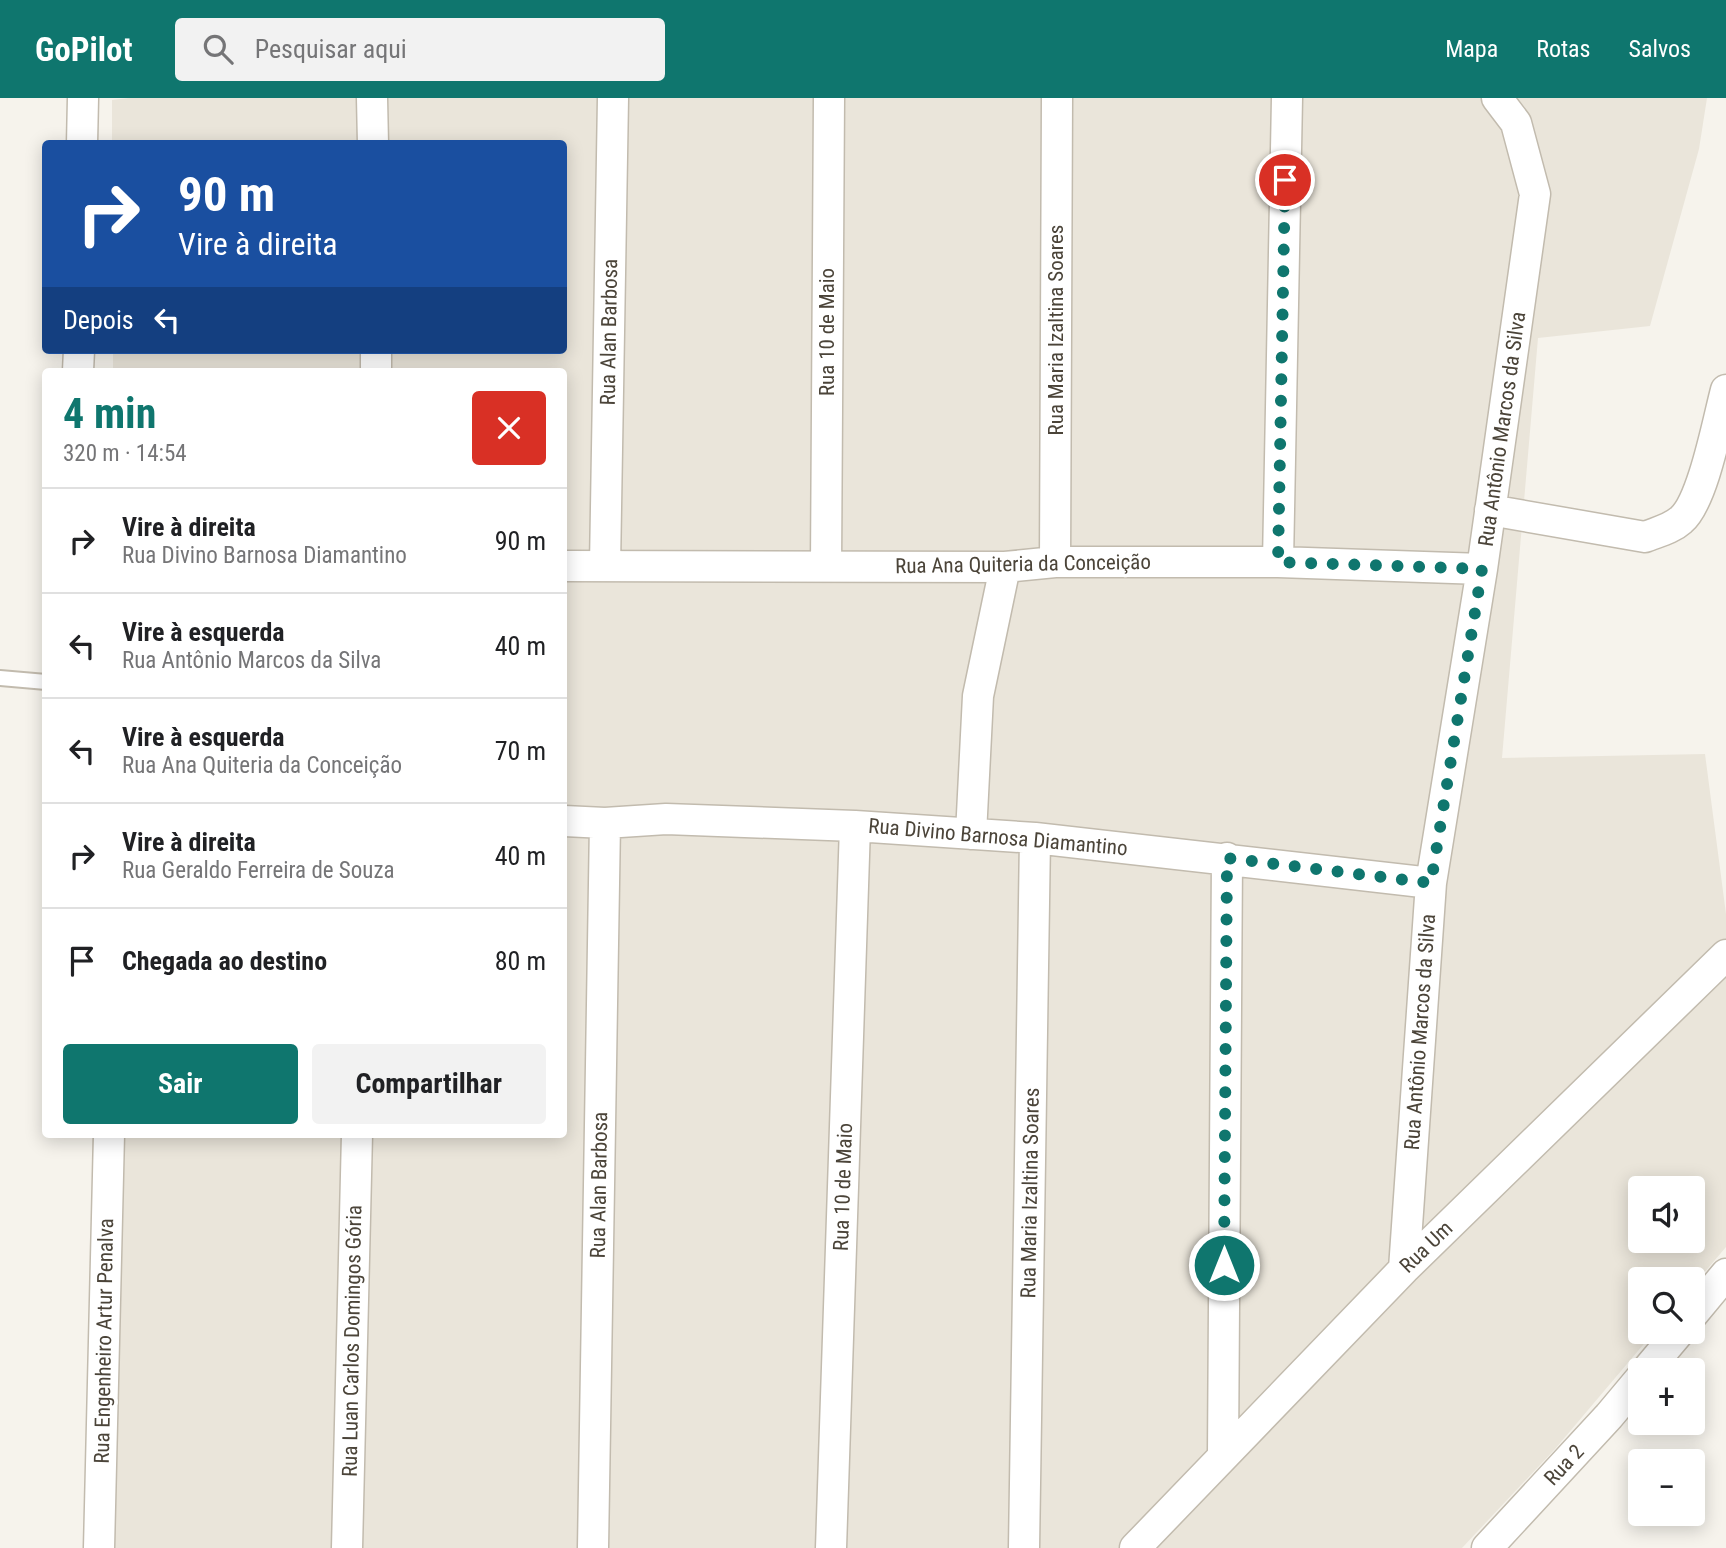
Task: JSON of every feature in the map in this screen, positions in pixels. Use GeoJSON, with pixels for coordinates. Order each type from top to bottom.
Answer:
{"type":"FeatureCollection","features":[{"type":"Feature","properties":{"kind":"street"},"geometry":{"type":"LineString","coordinates":[[82,140],[83,98]]}},
{"type":"Feature","properties":{"kind":"street"},"geometry":{"type":"LineString","coordinates":[[372,98],[373,140]]}},
{"type":"Feature","properties":{"kind":"street","name":"Rua Alan Barbosa"},"geometry":{"type":"LineString","coordinates":[[605,566],[613,98]]}},
{"type":"Feature","properties":{"kind":"street","name":"Rua 10 de Maio"},"geometry":{"type":"LineString","coordinates":[[826,566],[829,98]]}},
{"type":"Feature","properties":{"kind":"street","name":"Rua Maria Izaltina Soares"},"geometry":{"type":"LineString","coordinates":[[1055,562],[1057,98]]}},
{"type":"Feature","properties":{"kind":"street"},"geometry":{"type":"LineString","coordinates":[[1278,562],[1287,98]]}},
{"type":"Feature","properties":{"kind":"street","name":"Rua Antônio Marcos da Silva"},"geometry":{"type":"LineString","coordinates":[[1405,1269],[1431,883],[1482,569],[1535,194],[1516,123],[1497,98]]}},
{"type":"Feature","properties":{"kind":"street"},"geometry":{"type":"LineString","coordinates":[[1490,510],[1646,537],[1666,529],[1682,520],[1703,479],[1726,390]]}},
{"type":"Feature","properties":{"kind":"street","name":"Rua Ana Quiteria da Conceição"},"geometry":{"type":"LineString","coordinates":[[567,566],[1005,567],[1055,562],[1278,562],[1482,569]]}},
{"type":"Feature","properties":{"kind":"street"},"geometry":{"type":"LineString","coordinates":[[971,834],[978,696],[1005,567]]}},
{"type":"Feature","properties":{"kind":"street","name":"Rua Divino Barnosa Diamantino"},"geometry":{"type":"LineString","coordinates":[[567,821],[605,823],[666,819],[855,825],[1035,838],[1431,883]]}},
{"type":"Feature","properties":{"kind":"street","name":"Rua Alan Barbosa"},"geometry":{"type":"LineString","coordinates":[[593,1548],[605,823]]}},
{"type":"Feature","properties":{"kind":"street","name":"Rua 10 de Maio"},"geometry":{"type":"LineString","coordinates":[[831,1548],[855,825]]}},
{"type":"Feature","properties":{"kind":"street","name":"Rua Maria Izaltina Soares"},"geometry":{"type":"LineString","coordinates":[[1024,1548],[1035,838]]}},
{"type":"Feature","properties":{"kind":"street"},"geometry":{"type":"LineString","coordinates":[[1223,1455],[1227,858]]}},
{"type":"Feature","properties":{"kind":"street","name":"Rua Um"},"geometry":{"type":"LineString","coordinates":[[1135,1548],[1405,1269],[1726,955]]}},
{"type":"Feature","properties":{"kind":"street","name":"Rua Engenheiro Artur Penalva"},"geometry":{"type":"LineString","coordinates":[[99,1548],[109,1138]]}},
{"type":"Feature","properties":{"kind":"street","name":"Rua Luan Carlos Domingos Gória"},"geometry":{"type":"LineString","coordinates":[[347,1548],[357,1138]]}},
{"type":"Feature","properties":{"kind":"street"},"geometry":{"type":"LineString","coordinates":[[1705,1299],[1726,1274]]}},
{"type":"Feature","properties":{"kind":"street"},"geometry":{"type":"LineString","coordinates":[[1657,1358],[1669,1344]]}},
{"type":"Feature","properties":{"kind":"street","name":"Rua 2"},"geometry":{"type":"LineString","coordinates":[[1487,1548],[1628,1393]]}},
{"type":"Feature","properties":{"kind":"lane"},"geometry":{"type":"LineString","coordinates":[[0,678],[42,682]]}},
{"type":"Feature","properties":{"kind":"shaded area"},"geometry":{"type":"Polygon","coordinates":[[[1707,98],[1699,149],[1650,326],[1538,338],[1502,758],[1705,754],[1726,914],[1726,1247],[1705,1272],[1705,1267],[1628,1267],[1628,1344],[1644,1344],[1632,1358],[1628,1358],[1628,1363],[1555,1449],[1462,1548],[115,1548],[114,1138],[567,1138],[567,368],[113,368],[113,354],[567,354],[567,140],[112,140],[112,100],[1707,98]]]}},
{"type":"Feature","properties":{"kind":"route"},"geometry":{"type":"LineString","coordinates":[[1224,1265],[1227,858],[1431,883],[1482,569],[1278,562],[1285,180]]}}]}
